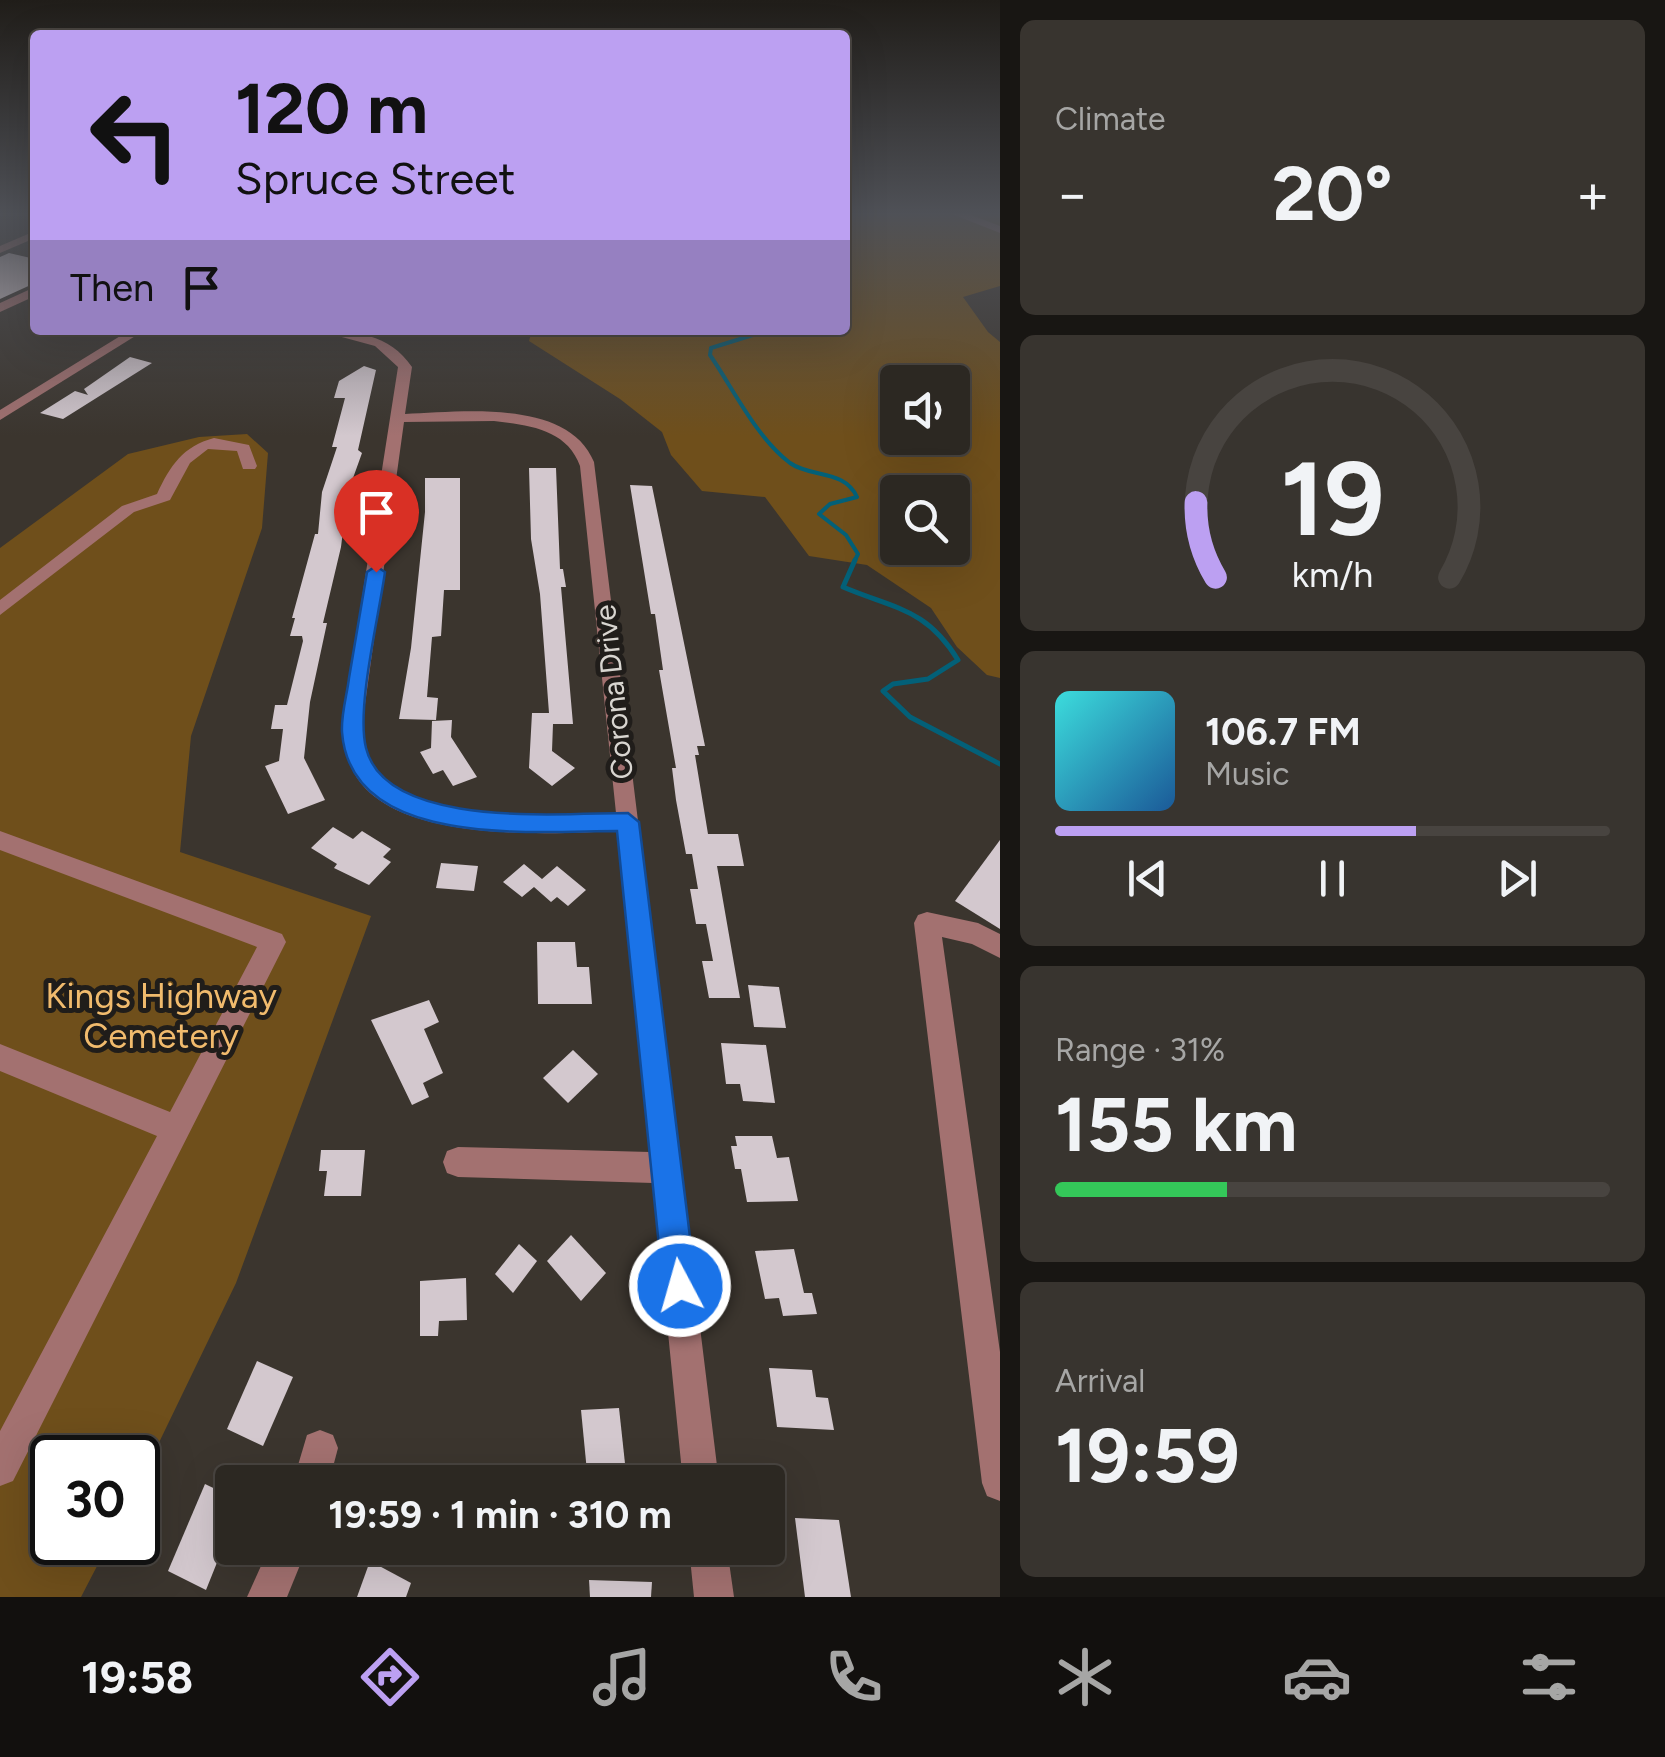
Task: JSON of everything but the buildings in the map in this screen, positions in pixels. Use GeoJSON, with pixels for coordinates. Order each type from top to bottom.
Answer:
{"type":"FeatureCollection","features":[{"type":"Feature","properties":{"kind":"street"},"geometry":{"type":"LineString","coordinates":[[0,308],[30,293]]}},
{"type":"Feature","properties":{"kind":"street"},"geometry":{"type":"LineString","coordinates":[[0,416],[131,335]]}},
{"type":"Feature","properties":{"kind":"street"},"geometry":{"type":"LineString","coordinates":[[374,335],[404,362],[400,418],[352,726],[359,762],[372,779],[397,798],[443,818],[487,823],[628,822]]}},
{"type":"Feature","properties":{"kind":"street","name":"Corona Drive"},"geometry":{"type":"LineString","coordinates":[[400,418],[520,420],[547,426],[578,446],[590,474],[699,1465]]}},
{"type":"Feature","properties":{"kind":"street"},"geometry":{"type":"LineString","coordinates":[[0,609],[128,509],[164,496],[184,456],[192,450],[236,445],[244,448],[249,466]]}},
{"type":"Feature","properties":{"kind":"street"},"geometry":{"type":"LineString","coordinates":[[0,840],[273,942],[0,1468]]}},
{"type":"Feature","properties":{"kind":"street"},"geometry":{"type":"LineString","coordinates":[[1000,947],[978,934],[927,923],[1000,1483]]}},
{"type":"Feature","properties":{"kind":"street"},"geometry":{"type":"LineString","coordinates":[[0,1057],[176,1129]]}},
{"type":"Feature","properties":{"kind":"street"},"geometry":{"type":"LineString","coordinates":[[458,1162],[667,1168]]}},
{"type":"Feature","properties":{"kind":"street"},"geometry":{"type":"LineString","coordinates":[[267,1597],[281,1565]]}},
{"type":"Feature","properties":{"kind":"street"},"geometry":{"type":"LineString","coordinates":[[710,1565],[714,1597]]}},
{"type":"Feature","properties":{"kind":"green space"},"geometry":{"type":"Polygon","coordinates":[[[850,287],[998,287],[963,297],[1000,342],[1000,678],[987,675],[957,647],[931,608],[867,565],[809,556],[765,497],[702,491],[671,455],[662,432],[620,399],[529,341],[531,335],[850,335],[850,287]]]}},
{"type":"Feature","properties":{"kind":"green space","name":"Kings Highway Cemetery"},"geometry":{"type":"Polygon","coordinates":[[[247,434],[268,453],[262,528],[191,736],[180,852],[371,916],[236,1283],[160,1440],[160,1435],[30,1435],[30,1565],[98,1565],[81,1597],[0,1597],[0,548],[128,454],[199,437],[247,434]]]}},
{"type":"Feature","properties":{"kind":"waterway"},"geometry":{"type":"LineString","coordinates":[[753,335],[711,348],[710,355],[756,427],[778,452],[798,468],[836,478],[851,488],[857,497],[830,504],[819,514],[846,535],[858,554],[855,560]]}},
{"type":"Feature","properties":{"kind":"waterway"},"geometry":{"type":"LineString","coordinates":[[855,560],[843,587],[921,620],[958,660],[928,679],[893,684],[883,691],[910,717],[1000,764]]}},
{"type":"Feature","properties":{"kind":"route"},"geometry":{"type":"LineString","coordinates":[[376,572],[352,726],[359,762],[372,779],[397,798],[443,818],[487,823],[628,822],[680,1286]]}}]}
